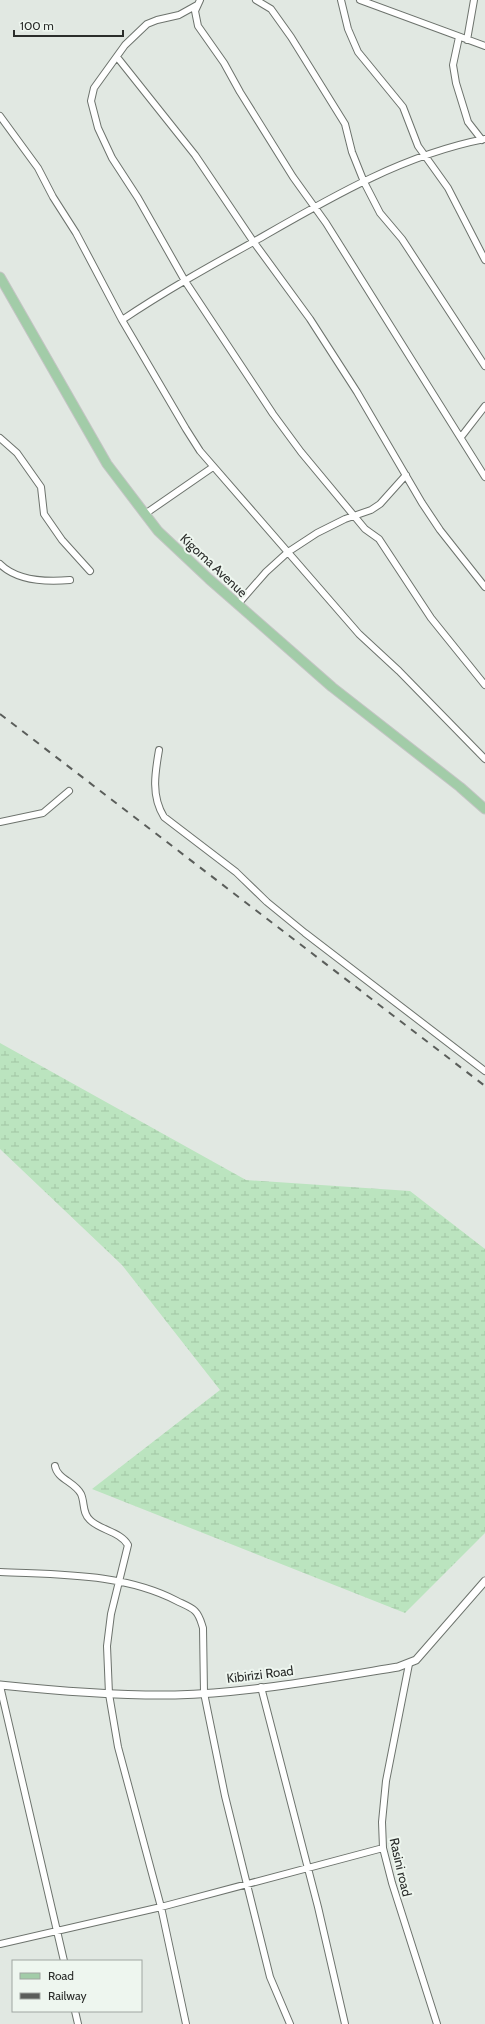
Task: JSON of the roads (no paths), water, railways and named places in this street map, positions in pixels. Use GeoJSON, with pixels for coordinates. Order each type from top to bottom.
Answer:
{"type":"FeatureCollection","features":[{"type":"Feature","properties":{"kind":"main road","name":"Kigoma Avenue"},"geometry":{"type":"LineString","coordinates":[[0,277],[107,464],[144,514],[158,530],[238,604],[332,687],[485,808]]}},
{"type":"Feature","properties":{"kind":"street"},"geometry":{"type":"LineString","coordinates":[[256,0],[271,9],[291,37],[345,124],[352,152],[364,182],[380,213],[402,239],[485,366]]}},
{"type":"Feature","properties":{"kind":"street"},"geometry":{"type":"LineString","coordinates":[[341,0],[353,42],[358,52],[402,107],[416,141],[424,155],[448,188],[485,260]]}},
{"type":"Feature","properties":{"kind":"street"},"geometry":{"type":"LineString","coordinates":[[360,0],[485,46]]}},
{"type":"Feature","properties":{"kind":"street"},"geometry":{"type":"LineString","coordinates":[[467,40],[474,0]]}},
{"type":"Feature","properties":{"kind":"street"},"geometry":{"type":"LineString","coordinates":[[198,2],[179,16],[157,20],[147,24],[125,45],[94,88],[91,100],[98,128],[112,158],[138,198],[185,281],[273,414],[301,452],[365,528],[379,539],[431,618],[485,685]]}},
{"type":"Feature","properties":{"kind":"street"},"geometry":{"type":"LineString","coordinates":[[198,2],[195,11],[197,24],[224,63],[240,92],[293,177],[314,207],[485,477]]}},
{"type":"Feature","properties":{"kind":"street"},"geometry":{"type":"LineString","coordinates":[[122,320],[185,281],[314,207],[364,182],[424,155],[484,140],[468,122],[456,83],[453,65],[459,37]]}},
{"type":"Feature","properties":{"kind":"street"},"geometry":{"type":"LineString","coordinates":[[117,57],[195,154],[254,242],[310,319],[357,392],[440,530],[485,587]]}},
{"type":"Feature","properties":{"kind":"street"},"geometry":{"type":"LineString","coordinates":[[0,116],[38,168],[53,197],[76,234],[122,320],[186,430],[213,466],[257,515],[358,634],[399,671],[485,759]]}},
{"type":"Feature","properties":{"kind":"street"},"geometry":{"type":"LineString","coordinates":[[461,437],[485,406]]}},
{"type":"Feature","properties":{"kind":"street"},"geometry":{"type":"LineString","coordinates":[[0,438],[17,453],[42,487],[44,514],[62,540],[90,571]]}},
{"type":"Feature","properties":{"kind":"street"},"geometry":{"type":"LineString","coordinates":[[144,514],[213,466]]}},
{"type":"Feature","properties":{"kind":"street"},"geometry":{"type":"LineString","coordinates":[[238,604],[266,572],[288,552],[317,534],[355,515],[371,510],[380,504],[406,475]]}},
{"type":"Feature","properties":{"kind":"street"},"geometry":{"type":"LineString","coordinates":[[0,564],[10,572],[35,580],[49,582],[70,580]]}},
{"type":"Feature","properties":{"kind":"street"},"geometry":{"type":"LineString","coordinates":[[159,750],[154,786],[158,808],[164,817],[236,872],[267,902],[305,933],[485,1071]]}},
{"type":"Feature","properties":{"kind":"street"},"geometry":{"type":"LineString","coordinates":[[0,822],[43,813],[69,791]]}},
{"type":"Feature","properties":{"kind":"street"},"geometry":{"type":"LineString","coordinates":[[55,1466],[58,1474],[74,1484],[79,1490],[82,1496],[86,1516],[91,1522],[126,1541],[128,1549],[118,1581],[107,1646],[110,1694],[118,1747],[161,1907],[186,2024]]}},
{"type":"Feature","properties":{"kind":"street"},"geometry":{"type":"LineString","coordinates":[[0,1572],[118,1581],[149,1588],[195,1610],[200,1618],[203,1628],[204,1693],[245,1884],[270,1977],[290,2024]]}},
{"type":"Feature","properties":{"kind":"street","name":"Kibirizi Road"},"geometry":{"type":"LineString","coordinates":[[0,1686],[110,1694],[204,1693],[364,1673],[408,1664],[423,1652],[485,1581]]}},
{"type":"Feature","properties":{"kind":"street","name":"Rasini road"},"geometry":{"type":"LineString","coordinates":[[408,1664],[386,1781],[382,1822],[383,1848],[392,1883],[437,2024]]}},
{"type":"Feature","properties":{"kind":"street"},"geometry":{"type":"LineString","coordinates":[[0,1686],[64,1960]]}},
{"type":"Feature","properties":{"kind":"street"},"geometry":{"type":"LineString","coordinates":[[261,1687],[308,1868],[345,2024]]}},
{"type":"Feature","properties":{"kind":"street"},"geometry":{"type":"LineString","coordinates":[[0,1944],[161,1907],[383,1848]]}},
{"type":"Feature","properties":{"kind":"street"},"geometry":{"type":"LineString","coordinates":[[75,2012],[78,2024]]}},
{"type":"Feature","properties":{"kind":"railway"},"geometry":{"type":"LineString","coordinates":[[0,714],[485,1086]]}}]}
